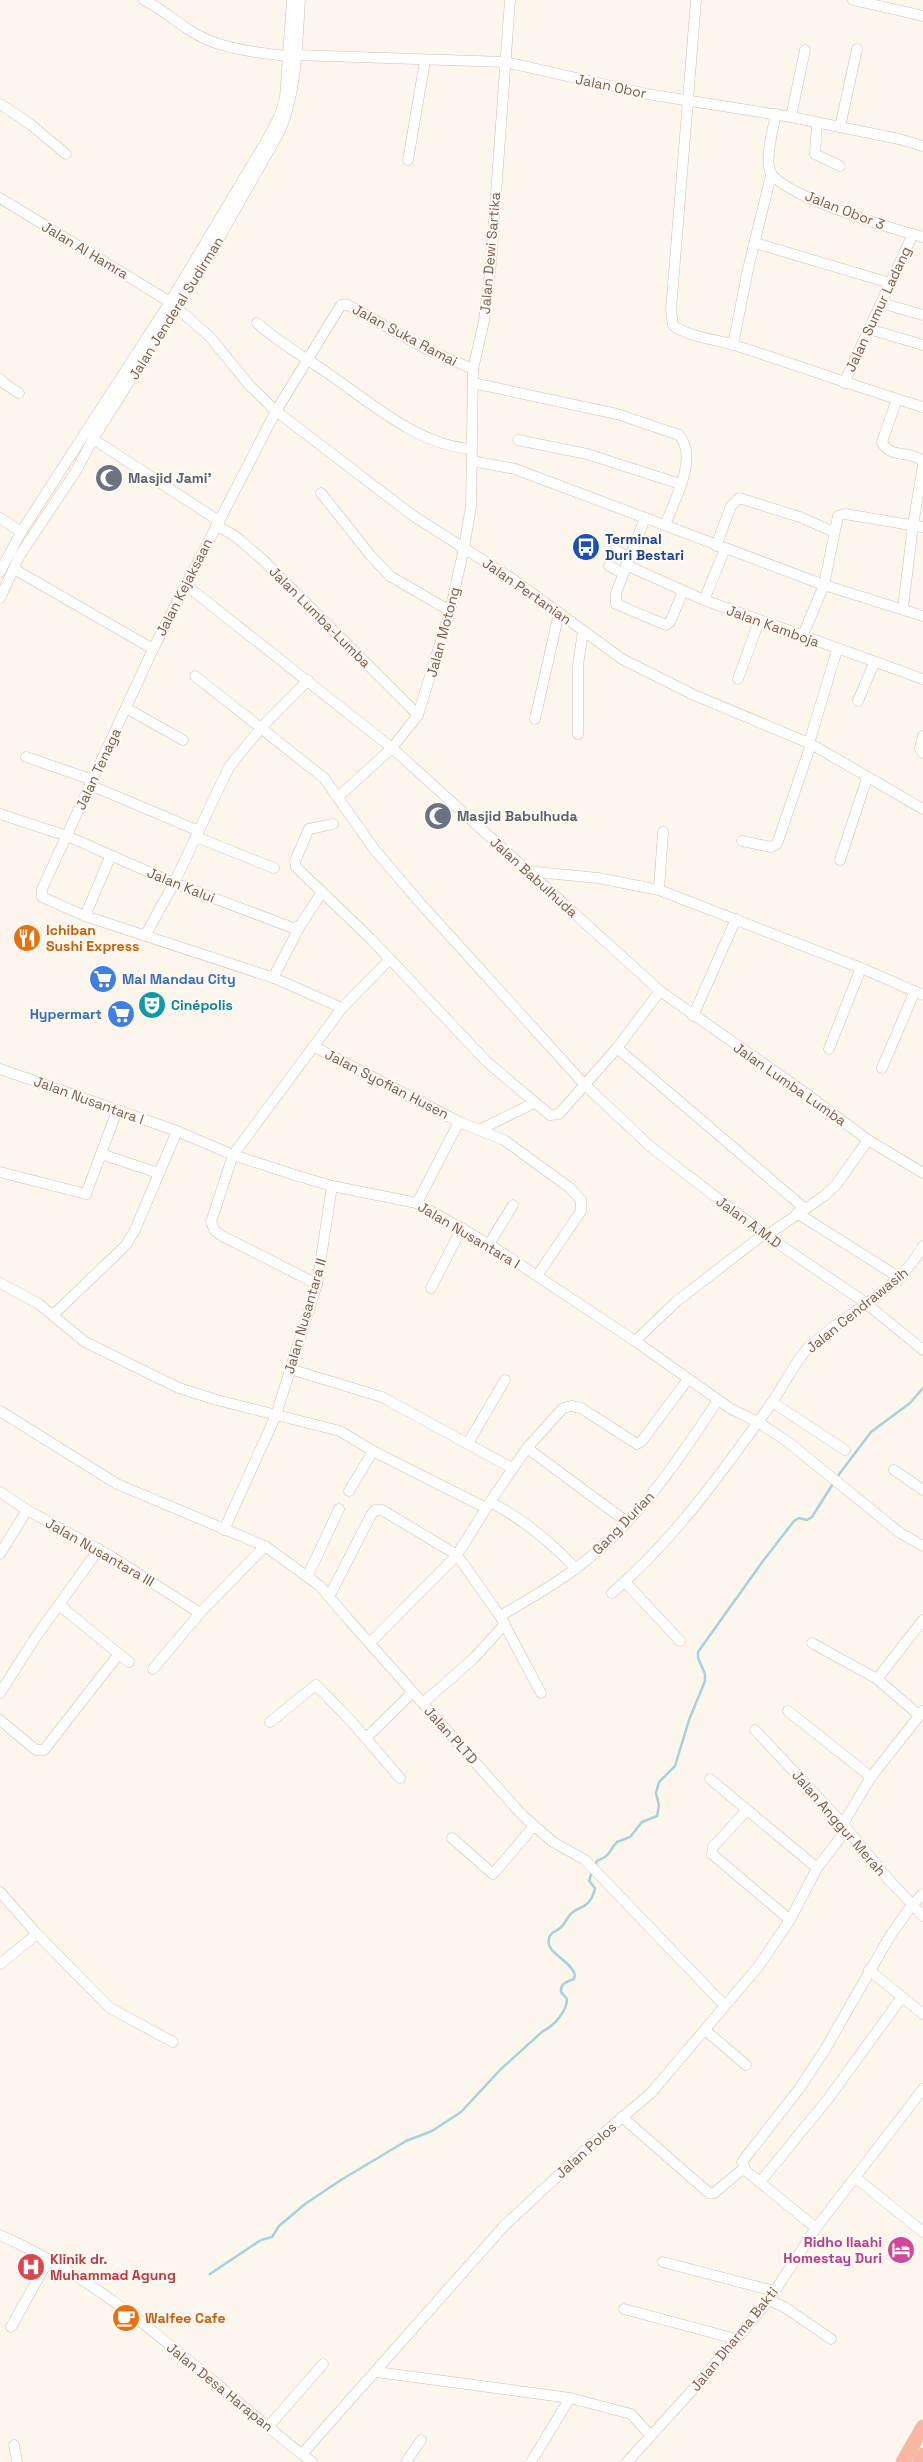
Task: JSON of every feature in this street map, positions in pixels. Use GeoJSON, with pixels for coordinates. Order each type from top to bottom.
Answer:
{"type":"FeatureCollection","features":[{"type":"Feature","properties":{"kind":"highway"},"geometry":{"type":"LineString","coordinates":[[903,2462],[923,2427]]}},
{"type":"Feature","properties":{"kind":"highway"},"geometry":{"type":"LineString","coordinates":[[920,2462],[923,2455]]}},
{"type":"Feature","properties":{"kind":"street","name":"Jalan Obor"},"geometry":{"type":"LineString","coordinates":[[144,0],[206,39],[232,49],[291,55],[425,61],[505,62],[689,102],[776,114],[899,138],[923,146]]}},
{"type":"Feature","properties":{"kind":"street","name":"Jalan Jenderal Sudirman"},"geometry":{"type":"LineString","coordinates":[[0,572],[21,532],[66,464],[93,418],[214,247],[280,131],[292,92],[292,0]]}},
{"type":"Feature","properties":{"kind":"street","name":"Jalan Jenderal Sudirman"},"geometry":{"type":"LineString","coordinates":[[291,55],[300,0]]}},
{"type":"Feature","properties":{"kind":"street","name":"Jalan Dewi Sartika"},"geometry":{"type":"LineString","coordinates":[[471,506],[472,461],[470,449],[473,369],[484,320],[491,263],[510,0]]}},
{"type":"Feature","properties":{"kind":"street"},"geometry":{"type":"LineString","coordinates":[[696,0],[672,318],[677,328],[844,383],[923,406]]}},
{"type":"Feature","properties":{"kind":"street"},"geometry":{"type":"LineString","coordinates":[[858,0],[923,16]]}},
{"type":"Feature","properties":{"kind":"street"},"geometry":{"type":"LineString","coordinates":[[840,127],[857,49]]}},
{"type":"Feature","properties":{"kind":"street"},"geometry":{"type":"LineString","coordinates":[[790,117],[805,50]]}},
{"type":"Feature","properties":{"kind":"street"},"geometry":{"type":"LineString","coordinates":[[408,160],[425,61]]}},
{"type":"Feature","properties":{"kind":"street"},"geometry":{"type":"LineString","coordinates":[[0,104],[30,124],[66,154]]}},
{"type":"Feature","properties":{"kind":"street"},"geometry":{"type":"LineString","coordinates":[[733,345],[772,175],[768,164],[776,114]]}},
{"type":"Feature","properties":{"kind":"street"},"geometry":{"type":"LineString","coordinates":[[817,123],[815,154],[840,166]]}},
{"type":"Feature","properties":{"kind":"street","name":"Jalan Obor 3"},"geometry":{"type":"LineString","coordinates":[[772,175],[819,203],[918,236]]}},
{"type":"Feature","properties":{"kind":"street","name":"Jalan Al Hamra"},"geometry":{"type":"LineString","coordinates":[[0,198],[173,304]]}},
{"type":"Feature","properties":{"kind":"street","name":"Jalan Sumur Ladang"},"geometry":{"type":"LineString","coordinates":[[844,383],[890,283],[918,236]]}},
{"type":"Feature","properties":{"kind":"street"},"geometry":{"type":"LineString","coordinates":[[755,243],[890,283]]}},
{"type":"Feature","properties":{"kind":"street"},"geometry":{"type":"LineString","coordinates":[[881,303],[923,315]]}},
{"type":"Feature","properties":{"kind":"street","name":"Jalan Jenderal Sudirman"},"geometry":{"type":"LineString","coordinates":[[0,598],[32,536],[76,471],[173,304]]}},
{"type":"Feature","properties":{"kind":"street","name":"Jalan Pertanian"},"geometry":{"type":"LineString","coordinates":[[173,304],[210,337],[250,386],[276,411],[412,515],[514,580],[622,659],[678,688],[810,743],[923,809]]}},
{"type":"Feature","properties":{"kind":"street","name":"Jalan Suka Ramai"},"geometry":{"type":"LineString","coordinates":[[276,411],[339,307],[345,304],[428,350],[473,369]]}},
{"type":"Feature","properties":{"kind":"street"},"geometry":{"type":"LineString","coordinates":[[257,323],[402,424],[437,442],[451,447],[470,449]]}},
{"type":"Feature","properties":{"kind":"street"},"geometry":{"type":"LineString","coordinates":[[869,329],[923,345]]}},
{"type":"Feature","properties":{"kind":"street"},"geometry":{"type":"LineString","coordinates":[[0,379],[4,384],[19,393]]}},
{"type":"Feature","properties":{"kind":"street"},"geometry":{"type":"LineString","coordinates":[[473,382],[618,414],[679,435],[684,444],[688,462],[665,525]]}},
{"type":"Feature","properties":{"kind":"street"},"geometry":{"type":"LineString","coordinates":[[897,399],[882,442],[889,452],[914,457],[923,464],[918,526],[903,608]]}},
{"type":"Feature","properties":{"kind":"street","name":"Jalan Kejaksaan"},"geometry":{"type":"LineString","coordinates":[[14,569],[153,649],[276,411]]}},
{"type":"Feature","properties":{"kind":"street","name":"Jalan Lumba-Lumba"},"geometry":{"type":"LineString","coordinates":[[93,440],[235,536],[262,559],[418,715]]}},
{"type":"Feature","properties":{"kind":"street"},"geometry":{"type":"LineString","coordinates":[[518,440],[588,454],[680,484]]}},
{"type":"Feature","properties":{"kind":"street"},"geometry":{"type":"LineString","coordinates":[[472,461],[515,469],[824,586],[903,608],[923,616]]}},
{"type":"Feature","properties":{"kind":"street"},"geometry":{"type":"LineString","coordinates":[[66,464],[76,471]]}},
{"type":"Feature","properties":{"kind":"street"},"geometry":{"type":"LineString","coordinates":[[321,493],[370,556],[390,576],[450,611]]}},
{"type":"Feature","properties":{"kind":"street"},"geometry":{"type":"LineString","coordinates":[[704,600],[731,506],[738,498],[800,517],[834,532]]}},
{"type":"Feature","properties":{"kind":"street","name":"Jalan Motong"},"geometry":{"type":"LineString","coordinates":[[338,797],[392,748],[418,715],[450,611],[471,506]]}},
{"type":"Feature","properties":{"kind":"street"},"geometry":{"type":"LineString","coordinates":[[803,636],[824,586],[838,516],[852,516],[918,526]]}},
{"type":"Feature","properties":{"kind":"street"},"geometry":{"type":"LineString","coordinates":[[0,518],[21,532]]}},
{"type":"Feature","properties":{"kind":"street"},"geometry":{"type":"LineString","coordinates":[[645,518],[614,600],[616,604],[666,625],[670,622],[683,592]]}},
{"type":"Feature","properties":{"kind":"street"},"geometry":{"type":"LineString","coordinates":[[615,550],[626,565]]}},
{"type":"Feature","properties":{"kind":"street"},"geometry":{"type":"LineString","coordinates":[[609,566],[626,565]]}},
{"type":"Feature","properties":{"kind":"street","name":"Jalan Kamboja"},"geometry":{"type":"LineString","coordinates":[[626,565],[683,592],[838,650],[923,679]]}},
{"type":"Feature","properties":{"kind":"street"},"geometry":{"type":"LineString","coordinates":[[145,936],[174,883],[204,816],[229,767],[261,728],[308,680],[187,586]]}},
{"type":"Feature","properties":{"kind":"street"},"geometry":{"type":"LineString","coordinates":[[535,719],[559,613]]}},
{"type":"Feature","properties":{"kind":"street"},"geometry":{"type":"LineString","coordinates":[[738,679],[759,620]]}},
{"type":"Feature","properties":{"kind":"street"},"geometry":{"type":"LineString","coordinates":[[578,734],[578,665],[582,631]]}},
{"type":"Feature","properties":{"kind":"street","name":"Jalan Tenaga"},"geometry":{"type":"LineString","coordinates":[[85,916],[44,899],[42,889],[153,649]]}},
{"type":"Feature","properties":{"kind":"street"},"geometry":{"type":"LineString","coordinates":[[742,841],[771,848],[777,844],[838,650]]}},
{"type":"Feature","properties":{"kind":"street"},"geometry":{"type":"LineString","coordinates":[[858,700],[874,663]]}},
{"type":"Feature","properties":{"kind":"street","name":"Jalan A.M.D"},"geometry":{"type":"LineString","coordinates":[[194,676],[324,778],[374,849],[404,884],[584,1084],[650,1147],[765,1235],[866,1304],[923,1350]]}},
{"type":"Feature","properties":{"kind":"street","name":"Jalan Babulhuda"},"geometry":{"type":"LineString","coordinates":[[308,680],[392,748],[660,990]]}},
{"type":"Feature","properties":{"kind":"street"},"geometry":{"type":"LineString","coordinates":[[126,708],[183,740]]}},
{"type":"Feature","properties":{"kind":"street"},"geometry":{"type":"LineString","coordinates":[[923,736],[920,749],[923,754]]}},
{"type":"Feature","properties":{"kind":"street"},"geometry":{"type":"LineString","coordinates":[[26,757],[92,783],[197,834],[274,868]]}},
{"type":"Feature","properties":{"kind":"street"},"geometry":{"type":"LineString","coordinates":[[840,860],[867,778]]}},
{"type":"Feature","properties":{"kind":"street","name":"Jalan Kalui"},"geometry":{"type":"LineString","coordinates":[[0,814],[67,836],[174,883],[298,927]]}},
{"type":"Feature","properties":{"kind":"street"},"geometry":{"type":"LineString","coordinates":[[334,824],[309,829],[295,861],[298,869],[487,1062],[550,1116],[556,1116],[617,1048],[660,990]]}},
{"type":"Feature","properties":{"kind":"street"},"geometry":{"type":"LineString","coordinates":[[659,890],[663,832]]}},
{"type":"Feature","properties":{"kind":"street"},"geometry":{"type":"LineString","coordinates":[[110,855],[85,916],[273,978],[342,1008]]}},
{"type":"Feature","properties":{"kind":"street"},"geometry":{"type":"LineString","coordinates":[[526,871],[598,878],[659,890],[736,918],[919,993],[882,1068]]}},
{"type":"Feature","properties":{"kind":"street"},"geometry":{"type":"LineString","coordinates":[[273,978],[298,927],[322,892]]}},
{"type":"Feature","properties":{"kind":"street"},"geometry":{"type":"LineString","coordinates":[[693,1016],[736,918]]}},
{"type":"Feature","properties":{"kind":"street"},"geometry":{"type":"LineString","coordinates":[[317,1284],[222,1236],[211,1225],[232,1155],[342,1008],[389,960]]}},
{"type":"Feature","properties":{"kind":"street"},"geometry":{"type":"LineString","coordinates":[[829,1050],[861,968]]}},
{"type":"Feature","properties":{"kind":"street","name":"Jalan Lumba Lumba"},"geometry":{"type":"LineString","coordinates":[[660,990],[693,1016],[804,1092],[868,1140],[923,1173]]}},
{"type":"Feature","properties":{"kind":"street","name":"Jalan Syofian Husen"},"geometry":{"type":"LineString","coordinates":[[313,1046],[459,1122],[417,1203]]}},
{"type":"Feature","properties":{"kind":"street"},"geometry":{"type":"LineString","coordinates":[[617,1048],[801,1210],[900,1278]]}},
{"type":"Feature","properties":{"kind":"street","name":"Jalan Nusantara I"},"geometry":{"type":"LineString","coordinates":[[0,1069],[176,1131],[232,1155],[332,1186],[417,1203],[489,1244],[635,1341],[730,1409],[758,1422],[788,1442],[900,1533],[923,1546]]}},
{"type":"Feature","properties":{"kind":"street"},"geometry":{"type":"LineString","coordinates":[[479,1130],[534,1103]]}},
{"type":"Feature","properties":{"kind":"street"},"geometry":{"type":"LineString","coordinates":[[0,1172],[86,1194],[117,1111]]}},
{"type":"Feature","properties":{"kind":"street"},"geometry":{"type":"LineString","coordinates":[[459,1122],[504,1140],[570,1188],[582,1204],[581,1211],[537,1276]]}},
{"type":"Feature","properties":{"kind":"street"},"geometry":{"type":"LineString","coordinates":[[53,1316],[126,1245],[135,1230],[176,1131]]}},
{"type":"Feature","properties":{"kind":"street"},"geometry":{"type":"LineString","coordinates":[[635,1341],[677,1301],[765,1235],[824,1196],[836,1185],[868,1140]]}},
{"type":"Feature","properties":{"kind":"street"},"geometry":{"type":"LineString","coordinates":[[101,1154],[158,1174]]}},
{"type":"Feature","properties":{"kind":"street","name":"Jalan Nusantara II"},"geometry":{"type":"LineString","coordinates":[[224,1530],[276,1415],[317,1284],[332,1186]]}},
{"type":"Feature","properties":{"kind":"street"},"geometry":{"type":"LineString","coordinates":[[489,1244],[513,1205]]}},
{"type":"Feature","properties":{"kind":"street"},"geometry":{"type":"LineString","coordinates":[[431,1288],[462,1228]]}},
{"type":"Feature","properties":{"kind":"street","name":"Jalan Cendrawasih"},"geometry":{"type":"LineString","coordinates":[[612,1594],[656,1551],[712,1484],[758,1422],[796,1362],[806,1350],[919,1263],[923,1246]]}},
{"type":"Feature","properties":{"kind":"street"},"geometry":{"type":"LineString","coordinates":[[0,1283],[39,1304],[85,1342],[179,1388],[340,1431],[373,1451],[527,1524],[558,1549],[576,1569]]}},
{"type":"Feature","properties":{"kind":"street"},"geometry":{"type":"LineString","coordinates":[[290,1369],[382,1397],[512,1468]]}},
{"type":"Feature","properties":{"kind":"street"},"geometry":{"type":"LineString","coordinates":[[370,1643],[457,1555],[512,1468],[559,1412],[571,1406],[581,1408],[632,1444],[640,1443],[688,1379]]}},
{"type":"Feature","properties":{"kind":"street"},"geometry":{"type":"LineString","coordinates":[[468,1443],[505,1380]]}},
{"type":"Feature","properties":{"kind":"street","name":"Gang Durian"},"geometry":{"type":"LineString","coordinates":[[423,1703],[474,1658],[503,1620],[576,1569],[627,1522],[652,1495],[718,1400]]}},
{"type":"Feature","properties":{"kind":"street"},"geometry":{"type":"LineString","coordinates":[[772,1402],[845,1450]]}},
{"type":"Feature","properties":{"kind":"street","name":"Jalan PLTD"},"geometry":{"type":"LineString","coordinates":[[0,1411],[118,1484],[265,1546],[308,1575],[330,1595],[348,1619],[522,1815],[553,1842],[585,1860],[725,2006]]}},
{"type":"Feature","properties":{"kind":"street"},"geometry":{"type":"LineString","coordinates":[[527,1448],[627,1522]]}},
{"type":"Feature","properties":{"kind":"street"},"geometry":{"type":"LineString","coordinates":[[349,1491],[373,1451]]}},
{"type":"Feature","properties":{"kind":"street"},"geometry":{"type":"LineString","coordinates":[[894,1470],[923,1490]]}},
{"type":"Feature","properties":{"kind":"street","name":"Jalan Nusantara III"},"geometry":{"type":"LineString","coordinates":[[0,1492],[27,1510],[99,1549],[200,1613]]}},
{"type":"Feature","properties":{"kind":"street"},"geometry":{"type":"LineString","coordinates":[[308,1575],[339,1509]]}},
{"type":"Feature","properties":{"kind":"street"},"geometry":{"type":"LineString","coordinates":[[0,1554],[27,1510]]}},
{"type":"Feature","properties":{"kind":"street"},"geometry":{"type":"LineString","coordinates":[[330,1595],[371,1515],[377,1510],[391,1515],[457,1555],[503,1620],[542,1693]]}},
{"type":"Feature","properties":{"kind":"street"},"geometry":{"type":"LineString","coordinates":[[153,1669],[200,1613],[265,1546]]}},
{"type":"Feature","properties":{"kind":"street"},"geometry":{"type":"LineString","coordinates":[[0,1693],[99,1549]]}},
{"type":"Feature","properties":{"kind":"street"},"geometry":{"type":"LineString","coordinates":[[625,1582],[680,1641]]}},
{"type":"Feature","properties":{"kind":"street"},"geometry":{"type":"LineString","coordinates":[[59,1605],[128,1662]]}},
{"type":"Feature","properties":{"kind":"street"},"geometry":{"type":"LineString","coordinates":[[877,1680],[923,1620]]}},
{"type":"Feature","properties":{"kind":"street"},"geometry":{"type":"LineString","coordinates":[[812,1643],[877,1680],[921,1713]]}},
{"type":"Feature","properties":{"kind":"street"},"geometry":{"type":"LineString","coordinates":[[0,1720],[36,1750],[44,1750],[118,1655]]}},
{"type":"Feature","properties":{"kind":"street"},"geometry":{"type":"LineString","coordinates":[[270,1722],[316,1686],[366,1738],[400,1778]]}},
{"type":"Feature","properties":{"kind":"street"},"geometry":{"type":"LineString","coordinates":[[366,1738],[413,1692]]}},
{"type":"Feature","properties":{"kind":"street"},"geometry":{"type":"LineString","coordinates":[[788,1712],[871,1777]]}},
{"type":"Feature","properties":{"kind":"street","name":"Jalan Polos"},"geometry":{"type":"LineString","coordinates":[[302,2454],[377,2372],[504,2226],[622,2117],[651,2093],[758,1967],[790,1920],[817,1868],[845,1827],[871,1777],[921,1713]]}},
{"type":"Feature","properties":{"kind":"street","name":"Jalan Anggur Merah"},"geometry":{"type":"LineString","coordinates":[[755,1730],[845,1827],[923,1916]]}},
{"type":"Feature","properties":{"kind":"street"},"geometry":{"type":"LineString","coordinates":[[710,1779],[817,1868]]}},
{"type":"Feature","properties":{"kind":"street"},"geometry":{"type":"LineString","coordinates":[[747,1810],[713,1847],[712,1854],[790,1920]]}},
{"type":"Feature","properties":{"kind":"street"},"geometry":{"type":"LineString","coordinates":[[452,1838],[493,1874],[534,1826]]}},
{"type":"Feature","properties":{"kind":"street"},"geometry":{"type":"LineString","coordinates":[[0,1892],[37,1934],[110,2008],[173,2042]]}},
{"type":"Feature","properties":{"kind":"street"},"geometry":{"type":"LineString","coordinates":[[816,2228],[744,2168],[744,2160],[798,2089],[826,2048],[869,1970],[912,1905],[923,1894]]}},
{"type":"Feature","properties":{"kind":"street"},"geometry":{"type":"LineString","coordinates":[[0,1964],[37,1934]]}},
{"type":"Feature","properties":{"kind":"street"},"geometry":{"type":"LineString","coordinates":[[869,1970],[923,2014]]}},
{"type":"Feature","properties":{"kind":"street"},"geometry":{"type":"LineString","coordinates":[[760,2182],[828,2099],[902,1997]]}},
{"type":"Feature","properties":{"kind":"street"},"geometry":{"type":"LineString","coordinates":[[705,2030],[746,2065]]}},
{"type":"Feature","properties":{"kind":"street","name":"Jalan Dharma Bakti"},"geometry":{"type":"LineString","coordinates":[[627,2462],[736,2339],[772,2295],[816,2228],[923,2089]]}},
{"type":"Feature","properties":{"kind":"street"},"geometry":{"type":"LineString","coordinates":[[622,2117],[709,2193],[714,2193],[744,2168]]}},
{"type":"Feature","properties":{"kind":"street"},"geometry":{"type":"LineString","coordinates":[[856,2178],[923,2232]]}},
{"type":"Feature","properties":{"kind":"street","name":"Jalan Desa Harapan"},"geometry":{"type":"LineString","coordinates":[[0,2235],[40,2253],[127,2310],[312,2462]]}},
{"type":"Feature","properties":{"kind":"street"},"geometry":{"type":"LineString","coordinates":[[11,2327],[49,2259]]}},
{"type":"Feature","properties":{"kind":"street"},"geometry":{"type":"LineString","coordinates":[[663,2262],[772,2295],[786,2308],[831,2339]]}},
{"type":"Feature","properties":{"kind":"street"},"geometry":{"type":"LineString","coordinates":[[624,2309],[736,2339]]}},
{"type":"Feature","properties":{"kind":"street"},"geometry":{"type":"LineString","coordinates":[[269,2426],[323,2364]]}},
{"type":"Feature","properties":{"kind":"street"},"geometry":{"type":"LineString","coordinates":[[377,2372],[570,2398],[631,2414],[651,2436]]}},
{"type":"Feature","properties":{"kind":"street"},"geometry":{"type":"LineString","coordinates":[[531,2462],[570,2398]]}},
{"type":"Feature","properties":{"kind":"street"},"geometry":{"type":"LineString","coordinates":[[406,2462],[421,2440]]}},
{"type":"Feature","properties":{"kind":"street"},"geometry":{"type":"LineString","coordinates":[[14,2445],[17,2462]]}},
{"type":"Feature","properties":{"kind":"waterway"},"geometry":{"type":"LineString","coordinates":[[837,1477],[871,1432],[910,1403],[923,1388]]}},
{"type":"Feature","properties":{"kind":"waterway"},"geometry":{"type":"LineString","coordinates":[[595,1867],[597,1861],[608,1855],[617,1842],[630,1837],[642,1822],[657,1816],[659,1806],[656,1793],[659,1782],[675,1766],[689,1720],[705,1681],[705,1674],[698,1658],[698,1652],[794,1521],[799,1518],[807,1520],[812,1517],[834,1482]]}},
{"type":"Feature","properties":{"kind":"waterway"},"geometry":{"type":"LineString","coordinates":[[210,2274],[261,2240],[272,2237],[279,2226],[305,2204],[341,2180],[406,2141],[432,2131],[461,2112],[501,2069],[555,2022],[566,2004],[567,1999],[561,1992],[562,1987],[564,1983],[574,1979],[575,1975],[569,1965],[554,1953],[549,1944],[550,1937],[572,1913],[590,1901],[595,1888],[589,1881],[592,1872]]}},
{"type":"Feature","properties":{"kind":"place","name":"Masjid Jami'"},"geometry":{"type":"Point","coordinates":[109,478]}},
{"type":"Feature","properties":{"kind":"place","name":"Terminal Duri Bestari"},"geometry":{"type":"Point","coordinates":[586,547]}},
{"type":"Feature","properties":{"kind":"place","name":"Masjid Babulhuda"},"geometry":{"type":"Point","coordinates":[438,816]}},
{"type":"Feature","properties":{"kind":"place","name":"Ichiban Sushi Express"},"geometry":{"type":"Point","coordinates":[27,938]}},
{"type":"Feature","properties":{"kind":"place","name":"Mal Mandau City"},"geometry":{"type":"Point","coordinates":[103,979]}},
{"type":"Feature","properties":{"kind":"place","name":"Cinépolis"},"geometry":{"type":"Point","coordinates":[152,1005]}},
{"type":"Feature","properties":{"kind":"place","name":"Hypermart"},"geometry":{"type":"Point","coordinates":[121,1014]}},
{"type":"Feature","properties":{"kind":"place","name":"Ridho Ilaahi Homestay Duri"},"geometry":{"type":"Point","coordinates":[901,2250]}},
{"type":"Feature","properties":{"kind":"place","name":"Klinik dr. Muhammad Agung"},"geometry":{"type":"Point","coordinates":[31,2267]}},
{"type":"Feature","properties":{"kind":"place","name":"Walfee Cafe"},"geometry":{"type":"Point","coordinates":[126,2318]}}]}
